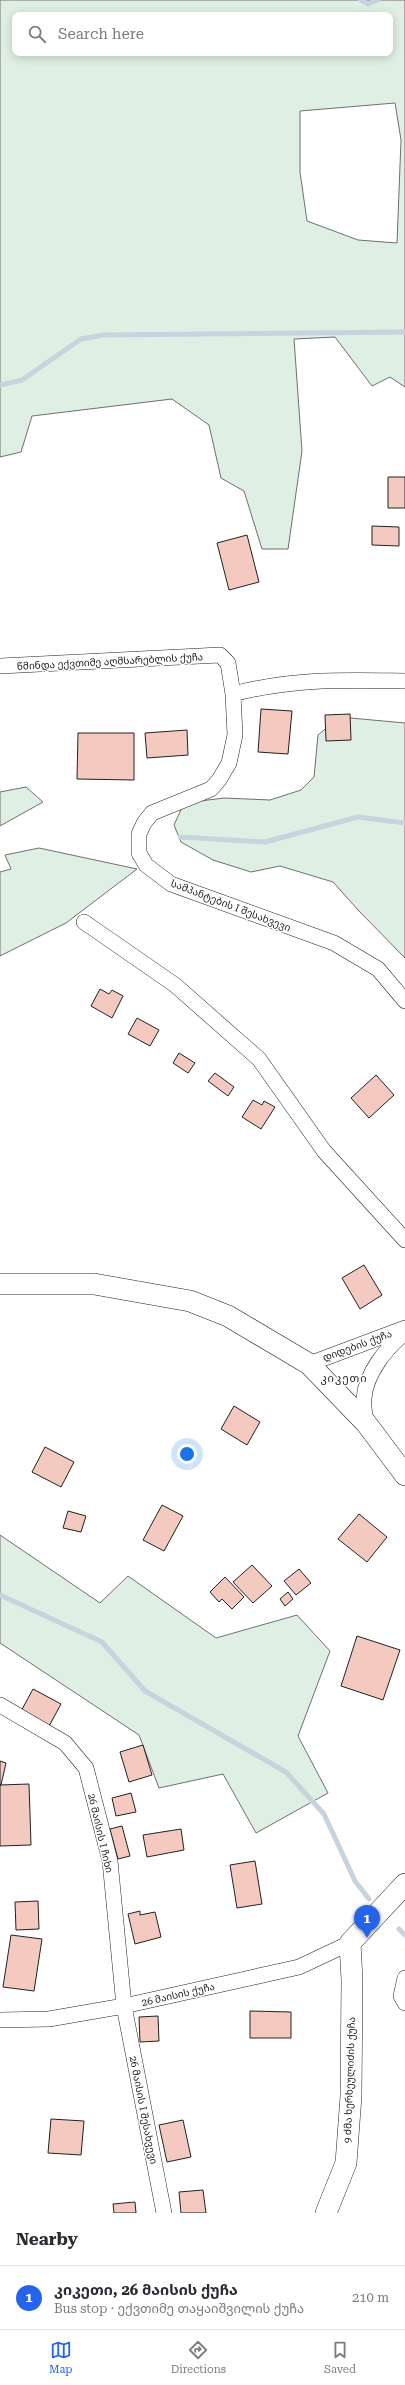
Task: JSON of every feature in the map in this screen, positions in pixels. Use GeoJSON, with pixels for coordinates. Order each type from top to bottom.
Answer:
{"type":"FeatureCollection","features":[{"type":"Feature","properties":{"kind":"street","name":"წმინდა ექვთიმე აღმსარებლის ქუჩა"},"geometry":{"type":"LineString","coordinates":[[0,666],[220,655]]}},
{"type":"Feature","properties":{"kind":"street","name":"სამპანტების I შესახვევი"},"geometry":{"type":"LineString","coordinates":[[220,655],[228,663],[233,694],[235,735],[229,763],[219,780],[211,789],[152,813],[144,823],[139,834],[139,853],[146,865],[171,884],[334,943],[378,969],[405,1002]]}},
{"type":"Feature","properties":{"kind":"street"},"geometry":{"type":"LineString","coordinates":[[233,694],[265,686],[301,681],[405,681]]}},
{"type":"Feature","properties":{"kind":"street"},"geometry":{"type":"LineString","coordinates":[[84,922],[176,985],[259,1059],[324,1151],[405,1240]]}},
{"type":"Feature","properties":{"kind":"street"},"geometry":{"type":"LineString","coordinates":[[0,1284],[94,1284],[190,1301],[228,1316],[308,1364],[366,1423],[405,1475]]}},
{"type":"Feature","properties":{"kind":"street","name":"დიდების ქუჩა"},"geometry":{"type":"LineString","coordinates":[[308,1364],[405,1328]]}},
{"type":"Feature","properties":{"kind":"street"},"geometry":{"type":"LineString","coordinates":[[366,1423],[364,1397],[375,1365],[396,1340],[405,1333]]}},
{"type":"Feature","properties":{"kind":"street","name":"26 მაისის I ჩიხი"},"geometry":{"type":"LineString","coordinates":[[0,1705],[65,1743],[86,1768],[110,1861],[124,2006]]}},
{"type":"Feature","properties":{"kind":"street"},"geometry":{"type":"LineString","coordinates":[[350,1943],[405,1884]]}},
{"type":"Feature","properties":{"kind":"street","name":"26 მაისის ქუჩა"},"geometry":{"type":"LineString","coordinates":[[0,2020],[49,2019],[124,2006],[298,1966],[350,1943]]}},
{"type":"Feature","properties":{"kind":"street","name":"9 ძმა ხერხეულიძის ქუჩა"},"geometry":{"type":"LineString","coordinates":[[326,2213],[346,2163],[351,2096],[352,1980],[350,1943]]}},
{"type":"Feature","properties":{"kind":"street"},"geometry":{"type":"LineString","coordinates":[[405,1978],[401,1996],[405,2003]]}},
{"type":"Feature","properties":{"kind":"street","name":"26 მაისის I შესახვევი"},"geometry":{"type":"LineString","coordinates":[[124,2006],[164,2213]]}},
{"type":"Feature","properties":{"kind":"green space"},"geometry":{"type":"Polygon","coordinates":[[[0,0],[405,0],[405,387],[390,377],[372,386],[335,337],[294,339],[302,451],[288,549],[262,549],[244,491],[221,478],[209,425],[172,399],[32,416],[21,452],[0,457],[0,0]],[[395,103],[300,111],[300,172],[307,221],[358,240],[397,243],[401,140],[395,103]]]}},
{"type":"Feature","properties":{"kind":"green space"},"geometry":{"type":"Polygon","coordinates":[[[340,717],[405,723],[405,958],[333,882],[280,866],[251,872],[213,860],[181,842],[174,825],[184,803],[224,798],[270,800],[301,790],[314,777],[318,735],[340,717]]]}},
{"type":"Feature","properties":{"kind":"green space"},"geometry":{"type":"Polygon","coordinates":[[[26,787],[43,802],[0,826],[0,792],[26,787]]]}},
{"type":"Feature","properties":{"kind":"green space"},"geometry":{"type":"Polygon","coordinates":[[[39,848],[137,869],[66,923],[0,956],[0,872],[11,869],[5,855],[39,848]]]}},
{"type":"Feature","properties":{"kind":"green space"},"geometry":{"type":"Polygon","coordinates":[[[0,1535],[100,1603],[128,1576],[216,1638],[297,1615],[330,1651],[298,1736],[328,1793],[256,1833],[223,1774],[159,1788],[139,1735],[0,1643],[0,1535]]]}},
{"type":"Feature","properties":{"kind":"building"},"geometry":{"type":"Polygon","coordinates":[[[388,477],[405,477],[405,508],[388,508],[388,477]]]}},
{"type":"Feature","properties":{"kind":"building"},"geometry":{"type":"Polygon","coordinates":[[[372,526],[399,527],[399,546],[372,545],[372,526]]]}},
{"type":"Feature","properties":{"kind":"building"},"geometry":{"type":"Polygon","coordinates":[[[247,535],[259,582],[229,590],[217,543],[247,535]]]}},
{"type":"Feature","properties":{"kind":"building"},"geometry":{"type":"Polygon","coordinates":[[[261,709],[292,711],[288,754],[258,752],[261,709]]]}},
{"type":"Feature","properties":{"kind":"building"},"geometry":{"type":"Polygon","coordinates":[[[350,714],[351,740],[326,741],[325,715],[350,714]]]}},
{"type":"Feature","properties":{"kind":"building"},"geometry":{"type":"Polygon","coordinates":[[[187,730],[188,755],[147,758],[145,733],[187,730]]]}},
{"type":"Feature","properties":{"kind":"building"},"geometry":{"type":"Polygon","coordinates":[[[78,733],[134,733],[134,780],[77,779],[78,733]]]}},
{"type":"Feature","properties":{"kind":"building"},"geometry":{"type":"Polygon","coordinates":[[[100,989],[109,994],[112,990],[123,996],[112,1018],[91,1006],[100,989]]]}},
{"type":"Feature","properties":{"kind":"building"},"geometry":{"type":"Polygon","coordinates":[[[137,1018],[159,1030],[150,1046],[128,1034],[137,1018]]]}},
{"type":"Feature","properties":{"kind":"building"},"geometry":{"type":"Polygon","coordinates":[[[179,1053],[195,1063],[188,1073],[173,1063],[179,1053]]]}},
{"type":"Feature","properties":{"kind":"building"},"geometry":{"type":"Polygon","coordinates":[[[215,1073],[234,1087],[228,1096],[208,1081],[215,1073]]]}},
{"type":"Feature","properties":{"kind":"building"},"geometry":{"type":"Polygon","coordinates":[[[376,1075],[394,1095],[369,1118],[351,1098],[376,1075]]]}},
{"type":"Feature","properties":{"kind":"building"},"geometry":{"type":"Polygon","coordinates":[[[253,1100],[262,1105],[264,1101],[275,1107],[261,1129],[242,1117],[253,1100]]]}},
{"type":"Feature","properties":{"kind":"building"},"geometry":{"type":"Polygon","coordinates":[[[364,1265],[382,1295],[360,1309],[342,1278],[364,1265]]]}},
{"type":"Feature","properties":{"kind":"building"},"geometry":{"type":"Polygon","coordinates":[[[234,1406],[260,1422],[247,1445],[221,1429],[234,1406]]]}},
{"type":"Feature","properties":{"kind":"building"},"geometry":{"type":"Polygon","coordinates":[[[45,1447],[74,1462],[61,1487],[32,1472],[45,1447]]]}},
{"type":"Feature","properties":{"kind":"building"},"geometry":{"type":"Polygon","coordinates":[[[162,1505],[183,1516],[164,1551],[143,1540],[162,1505]]]}},
{"type":"Feature","properties":{"kind":"building"},"geometry":{"type":"Polygon","coordinates":[[[68,1511],[86,1516],[81,1532],[63,1528],[68,1511]]]}},
{"type":"Feature","properties":{"kind":"building"},"geometry":{"type":"Polygon","coordinates":[[[359,1514],[387,1537],[367,1562],[338,1539],[359,1514]]]}},
{"type":"Feature","properties":{"kind":"building"},"geometry":{"type":"Polygon","coordinates":[[[252,1565],[272,1586],[253,1603],[233,1582],[252,1565]]]}},
{"type":"Feature","properties":{"kind":"building"},"geometry":{"type":"Polygon","coordinates":[[[299,1569],[311,1583],[296,1595],[284,1581],[299,1569]]]}},
{"type":"Feature","properties":{"kind":"building"},"geometry":{"type":"Polygon","coordinates":[[[225,1577],[244,1597],[232,1609],[222,1599],[219,1602],[210,1592],[225,1577]]]}},
{"type":"Feature","properties":{"kind":"building"},"geometry":{"type":"Polygon","coordinates":[[[288,1592],[293,1599],[285,1606],[280,1599],[288,1592]]]}},
{"type":"Feature","properties":{"kind":"building"},"geometry":{"type":"Polygon","coordinates":[[[357,1636],[400,1650],[383,1700],[341,1686],[357,1636]]]}},
{"type":"Feature","properties":{"kind":"building"},"geometry":{"type":"Polygon","coordinates":[[[33,1689],[61,1704],[48,1728],[20,1713],[33,1689]]]}},
{"type":"Feature","properties":{"kind":"building"},"geometry":{"type":"Polygon","coordinates":[[[143,1745],[152,1775],[129,1782],[120,1752],[143,1745]]]}},
{"type":"Feature","properties":{"kind":"building"},"geometry":{"type":"Polygon","coordinates":[[[0,1761],[6,1763],[1,1785],[0,1785],[0,1761]]]}},
{"type":"Feature","properties":{"kind":"building"},"geometry":{"type":"Polygon","coordinates":[[[29,1784],[31,1845],[0,1846],[0,1785],[29,1784]]]}},
{"type":"Feature","properties":{"kind":"building"},"geometry":{"type":"Polygon","coordinates":[[[131,1793],[136,1812],[116,1816],[112,1798],[131,1793]]]}},
{"type":"Feature","properties":{"kind":"building"},"geometry":{"type":"Polygon","coordinates":[[[122,1826],[130,1856],[118,1859],[110,1829],[122,1826]]]}},
{"type":"Feature","properties":{"kind":"building"},"geometry":{"type":"Polygon","coordinates":[[[181,1829],[184,1850],[147,1857],[143,1835],[181,1829]]]}},
{"type":"Feature","properties":{"kind":"building"},"geometry":{"type":"Polygon","coordinates":[[[255,1861],[262,1904],[237,1908],[230,1865],[255,1861]]]}},
{"type":"Feature","properties":{"kind":"building"},"geometry":{"type":"Polygon","coordinates":[[[38,1901],[39,1929],[16,1930],[15,1902],[38,1901]]]}},
{"type":"Feature","properties":{"kind":"building"},"geometry":{"type":"Polygon","coordinates":[[[140,1911],[140,1915],[155,1912],[161,1937],[135,1944],[128,1914],[140,1911]]]}},
{"type":"Feature","properties":{"kind":"building"},"geometry":{"type":"Polygon","coordinates":[[[11,1935],[42,1939],[34,1991],[3,1987],[11,1935]]]}},
{"type":"Feature","properties":{"kind":"building"},"geometry":{"type":"Polygon","coordinates":[[[250,2011],[291,2012],[291,2038],[250,2038],[250,2011]]]}},
{"type":"Feature","properties":{"kind":"building"},"geometry":{"type":"Polygon","coordinates":[[[158,2016],[159,2041],[140,2042],[139,2017],[158,2016]]]}},
{"type":"Feature","properties":{"kind":"building"},"geometry":{"type":"Polygon","coordinates":[[[51,2119],[84,2121],[81,2155],[48,2153],[51,2119]]]}},
{"type":"Feature","properties":{"kind":"building"},"geometry":{"type":"Polygon","coordinates":[[[183,2120],[191,2157],[167,2162],[159,2125],[183,2120]]]}},
{"type":"Feature","properties":{"kind":"building"},"geometry":{"type":"Polygon","coordinates":[[[203,2190],[206,2213],[181,2213],[179,2192],[203,2190]]]}},
{"type":"Feature","properties":{"kind":"building"},"geometry":{"type":"Polygon","coordinates":[[[135,2202],[136,2213],[114,2213],[113,2204],[135,2202]]]}},
{"type":"Feature","properties":{"kind":"waterway"},"geometry":{"type":"LineString","coordinates":[[361,0],[368,4],[378,0]]}},
{"type":"Feature","properties":{"kind":"waterway"},"geometry":{"type":"LineString","coordinates":[[0,385],[22,380],[81,339],[103,335],[405,332]]}},
{"type":"Feature","properties":{"kind":"waterway"},"geometry":{"type":"LineString","coordinates":[[180,837],[265,842],[358,817],[405,823]]}},
{"type":"Feature","properties":{"kind":"waterway"},"geometry":{"type":"LineString","coordinates":[[0,1595],[102,1642],[145,1691],[286,1772],[324,1814],[355,1881],[369,1899]]}},
{"type":"Feature","properties":{"kind":"waterway"},"geometry":{"type":"LineString","coordinates":[[399,1929],[405,1935]]}},
{"type":"Feature","properties":{"kind":"place","name":"კიკეთი, 26 მაისის ქუჩა"},"geometry":{"type":"Point","coordinates":[367,1938]}},
{"type":"Feature","properties":{"kind":"district","name":"კიკეთი"},"geometry":{"type":"Point","coordinates":[344,1378]}}]}
